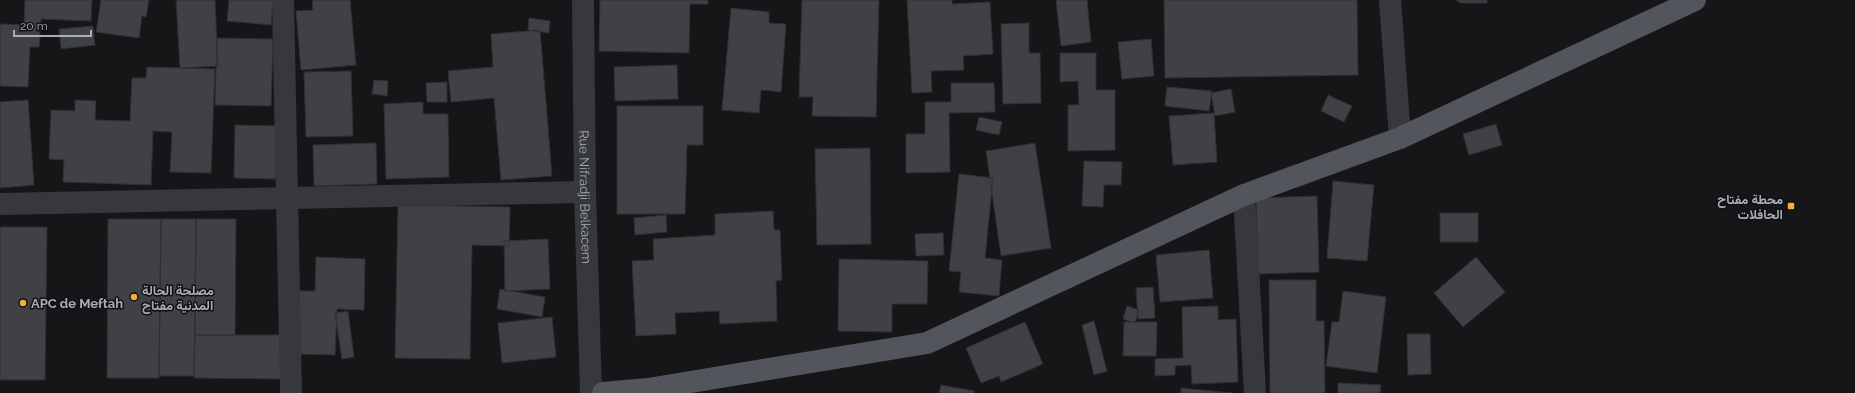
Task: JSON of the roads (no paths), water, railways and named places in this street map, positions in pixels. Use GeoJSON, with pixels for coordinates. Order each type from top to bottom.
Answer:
{"type":"FeatureCollection","features":[{"type":"Feature","properties":{"kind":"main road"},"geometry":{"type":"LineString","coordinates":[[603,393],[654,391],[927,343],[1244,195],[1400,138],[1695,0]]}},
{"type":"Feature","properties":{"kind":"street"},"geometry":{"type":"LineString","coordinates":[[283,0],[291,393]]}},
{"type":"Feature","properties":{"kind":"street","name":"Rue Nifradji Belkacem"},"geometry":{"type":"LineString","coordinates":[[583,0],[590,393]]}},
{"type":"Feature","properties":{"kind":"street"},"geometry":{"type":"LineString","coordinates":[[1390,0],[1400,138]]}},
{"type":"Feature","properties":{"kind":"street"},"geometry":{"type":"LineString","coordinates":[[0,204],[586,192]]}},
{"type":"Feature","properties":{"kind":"street"},"geometry":{"type":"LineString","coordinates":[[1244,195],[1255,393]]}},
{"type":"Feature","properties":{"kind":"place","name":"محطة مفتاح الحافلات"},"geometry":{"type":"Point","coordinates":[1791,206]}},
{"type":"Feature","properties":{"kind":"place","name":"مصلحة الحالة المدنية مفتاح"},"geometry":{"type":"Point","coordinates":[134,297]}},
{"type":"Feature","properties":{"kind":"place","name":"APC de Meftah"},"geometry":{"type":"Point","coordinates":[23,303]}}]}
